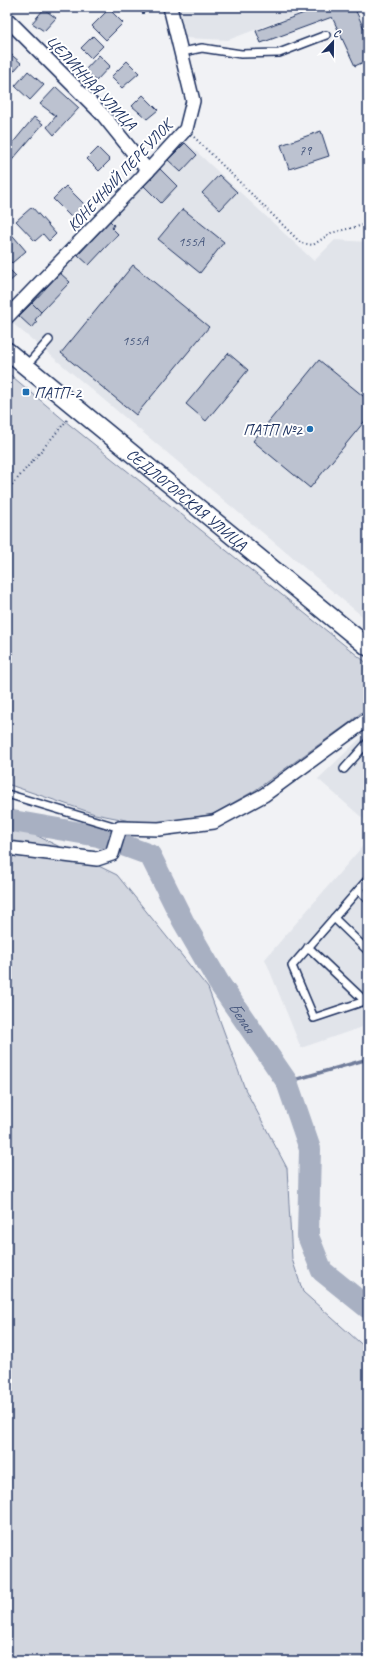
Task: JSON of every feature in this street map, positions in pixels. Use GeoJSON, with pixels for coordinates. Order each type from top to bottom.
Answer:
{"type":"FeatureCollection","features":[{"type":"Feature","properties":{"kind":"street","name":"КОНЕЧНЫЙ ПЕРЕУЛОК"},"geometry":{"type":"LineString","coordinates":[[7,317],[148,172],[186,129],[193,101],[170,7]]}},
{"type":"Feature","properties":{"kind":"street","name":"ЦЕЛИННАЯ УЛИЦА"},"geometry":{"type":"LineString","coordinates":[[7,19],[104,114],[148,172]]}},
{"type":"Feature","properties":{"kind":"street","name":"СЕДЛОГОРСКАЯ УЛИЦА"},"geometry":{"type":"LineString","coordinates":[[7,351],[368,647]]}},
{"type":"Feature","properties":{"kind":"street"},"geometry":{"type":"LineString","coordinates":[[7,848],[97,859],[112,854],[120,828],[159,829],[214,822],[264,795],[368,720]]}},
{"type":"Feature","properties":{"kind":"lane"},"geometry":{"type":"LineString","coordinates":[[182,52],[202,48],[241,54],[279,53],[326,35]]}},
{"type":"Feature","properties":{"kind":"lane"},"geometry":{"type":"LineString","coordinates":[[26,366],[49,340]]}},
{"type":"Feature","properties":{"kind":"lane"},"geometry":{"type":"LineString","coordinates":[[344,768],[368,742]]}},
{"type":"Feature","properties":{"kind":"lane"},"geometry":{"type":"LineString","coordinates":[[7,794],[120,828]]}},
{"type":"Feature","properties":{"kind":"lane"},"geometry":{"type":"LineString","coordinates":[[308,947],[367,1000],[314,1018],[292,966],[308,947],[359,890],[368,879]]}},
{"type":"Feature","properties":{"kind":"lane"},"geometry":{"type":"LineString","coordinates":[[359,890],[368,899]]}},
{"type":"Feature","properties":{"kind":"lane"},"geometry":{"type":"LineString","coordinates":[[334,918],[368,951]]}},
{"type":"Feature","properties":{"kind":"path"},"geometry":{"type":"LineString","coordinates":[[186,129],[301,243],[312,245],[331,233],[368,224]]}},
{"type":"Feature","properties":{"kind":"path"},"geometry":{"type":"LineString","coordinates":[[7,491],[68,419]]}},
{"type":"Feature","properties":{"kind":"shaded area"},"geometry":{"type":"Polygon","coordinates":[[[177,7],[315,7],[228,40],[185,38],[177,7]]]}},
{"type":"Feature","properties":{"kind":"shaded area"},"geometry":{"type":"Polygon","coordinates":[[[185,141],[314,261],[335,240],[368,242],[368,621],[11,322],[185,141]]]}},
{"type":"Feature","properties":{"kind":"shaded area"},"geometry":{"type":"Polygon","coordinates":[[[7,372],[65,421],[368,664],[368,707],[349,723],[254,791],[213,814],[176,821],[136,822],[95,814],[7,784],[7,372]]]}},
{"type":"Feature","properties":{"kind":"shaded area"},"geometry":{"type":"Polygon","coordinates":[[[368,731],[368,823],[318,779],[368,731]]]}},
{"type":"Feature","properties":{"kind":"shaded area"},"geometry":{"type":"Polygon","coordinates":[[[7,821],[117,875],[208,988],[245,1089],[287,1168],[292,1259],[303,1292],[368,1350],[368,1661],[7,1661],[7,821]]]}},
{"type":"Feature","properties":{"kind":"shaded area"},"geometry":{"type":"Polygon","coordinates":[[[368,840],[368,1025],[301,1048],[265,959],[368,840]]]}},
{"type":"Feature","properties":{"kind":"building"},"geometry":{"type":"Polygon","coordinates":[[[136,7],[149,7],[143,14],[136,7]]]}},
{"type":"Feature","properties":{"kind":"building"},"geometry":{"type":"Polygon","coordinates":[[[320,7],[354,7],[368,37],[368,60],[355,66],[332,17],[261,43],[256,31],[320,7]]]}},
{"type":"Feature","properties":{"kind":"building"},"geometry":{"type":"Polygon","coordinates":[[[44,9],[56,18],[44,31],[32,23],[44,9]]]}},
{"type":"Feature","properties":{"kind":"building"},"geometry":{"type":"Polygon","coordinates":[[[109,9],[123,23],[106,40],[92,26],[109,9]]]}},
{"type":"Feature","properties":{"kind":"building"},"geometry":{"type":"Polygon","coordinates":[[[93,36],[103,46],[91,58],[81,48],[93,36]]]}},
{"type":"Feature","properties":{"kind":"building"},"geometry":{"type":"Polygon","coordinates":[[[7,51],[21,63],[7,79],[7,51]]]}},
{"type":"Feature","properties":{"kind":"building"},"geometry":{"type":"Polygon","coordinates":[[[99,55],[110,66],[96,81],[85,70],[99,55]]]}},
{"type":"Feature","properties":{"kind":"building"},"geometry":{"type":"Polygon","coordinates":[[[127,61],[139,73],[122,88],[111,77],[127,61]]]}},
{"type":"Feature","properties":{"kind":"building"},"geometry":{"type":"Polygon","coordinates":[[[28,71],[44,85],[30,100],[15,86],[28,71]]]}},
{"type":"Feature","properties":{"kind":"building"},"geometry":{"type":"Polygon","coordinates":[[[56,87],[79,108],[54,135],[47,127],[56,116],[40,104],[56,87]]]}},
{"type":"Feature","properties":{"kind":"building"},"geometry":{"type":"Polygon","coordinates":[[[143,95],[158,110],[147,119],[132,106],[143,95]]]}},
{"type":"Feature","properties":{"kind":"building"},"geometry":{"type":"Polygon","coordinates":[[[34,117],[43,124],[7,166],[7,150],[34,117]]]}},
{"type":"Feature","properties":{"kind":"building"},"geometry":{"type":"Polygon","coordinates":[[[321,131],[329,156],[289,169],[281,145],[321,131]]]}},
{"type":"Feature","properties":{"kind":"building"},"geometry":{"type":"Polygon","coordinates":[[[185,143],[197,155],[181,172],[168,160],[185,143]]]}},
{"type":"Feature","properties":{"kind":"building"},"geometry":{"type":"Polygon","coordinates":[[[98,148],[110,160],[99,171],[87,159],[98,148]]]}},
{"type":"Feature","properties":{"kind":"building"},"geometry":{"type":"Polygon","coordinates":[[[160,169],[177,186],[161,203],[144,186],[160,169]]]}},
{"type":"Feature","properties":{"kind":"building"},"geometry":{"type":"Polygon","coordinates":[[[219,175],[237,192],[220,210],[202,193],[219,175]]]}},
{"type":"Feature","properties":{"kind":"building"},"geometry":{"type":"Polygon","coordinates":[[[66,186],[86,206],[73,219],[53,199],[66,186]]]}},
{"type":"Feature","properties":{"kind":"building"},"geometry":{"type":"Polygon","coordinates":[[[32,207],[56,234],[49,241],[43,234],[35,241],[16,221],[32,207]]]}},
{"type":"Feature","properties":{"kind":"building"},"geometry":{"type":"Polygon","coordinates":[[[183,209],[224,242],[200,273],[158,239],[183,209]]]}},
{"type":"Feature","properties":{"kind":"building"},"geometry":{"type":"Polygon","coordinates":[[[110,221],[114,225],[112,228],[118,234],[89,265],[78,255],[110,221]]]}},
{"type":"Feature","properties":{"kind":"building"},"geometry":{"type":"Polygon","coordinates":[[[8,230],[26,251],[12,263],[7,258],[8,230]]]}},
{"type":"Feature","properties":{"kind":"building"},"geometry":{"type":"Polygon","coordinates":[[[133,265],[209,327],[136,415],[61,353],[133,265]]]}},
{"type":"Feature","properties":{"kind":"building"},"geometry":{"type":"Polygon","coordinates":[[[7,267],[16,276],[9,282],[7,280],[7,267]]]}},
{"type":"Feature","properties":{"kind":"building"},"geometry":{"type":"Polygon","coordinates":[[[60,273],[70,282],[41,312],[32,303],[60,273]]]}},
{"type":"Feature","properties":{"kind":"building"},"geometry":{"type":"Polygon","coordinates":[[[32,303],[41,312],[35,320],[37,322],[32,328],[19,316],[32,303]]]}},
{"type":"Feature","properties":{"kind":"building"},"geometry":{"type":"Polygon","coordinates":[[[228,353],[248,370],[206,421],[186,404],[228,353]]]}},
{"type":"Feature","properties":{"kind":"building","name":"ПАТП №2"},"geometry":{"type":"Polygon","coordinates":[[[319,360],[368,400],[368,417],[310,488],[253,441],[319,360]]]}},
{"type":"Feature","properties":{"kind":"waterway","name":"Белая"},"geometry":{"type":"LineString","coordinates":[[7,820],[98,836],[150,855],[183,921],[219,983],[287,1082],[310,1149],[308,1236],[322,1271],[368,1308]]}},
{"type":"Feature","properties":{"kind":"waterway"},"geometry":{"type":"LineString","coordinates":[[287,1082],[368,1059]]}},
{"type":"Feature","properties":{"kind":"place","name":"ПАТП-2"},"geometry":{"type":"Point","coordinates":[26,392]}},
{"type":"Feature","properties":{"kind":"place","name":"ПАТП №2"},"geometry":{"type":"Point","coordinates":[310,429]}}]}
